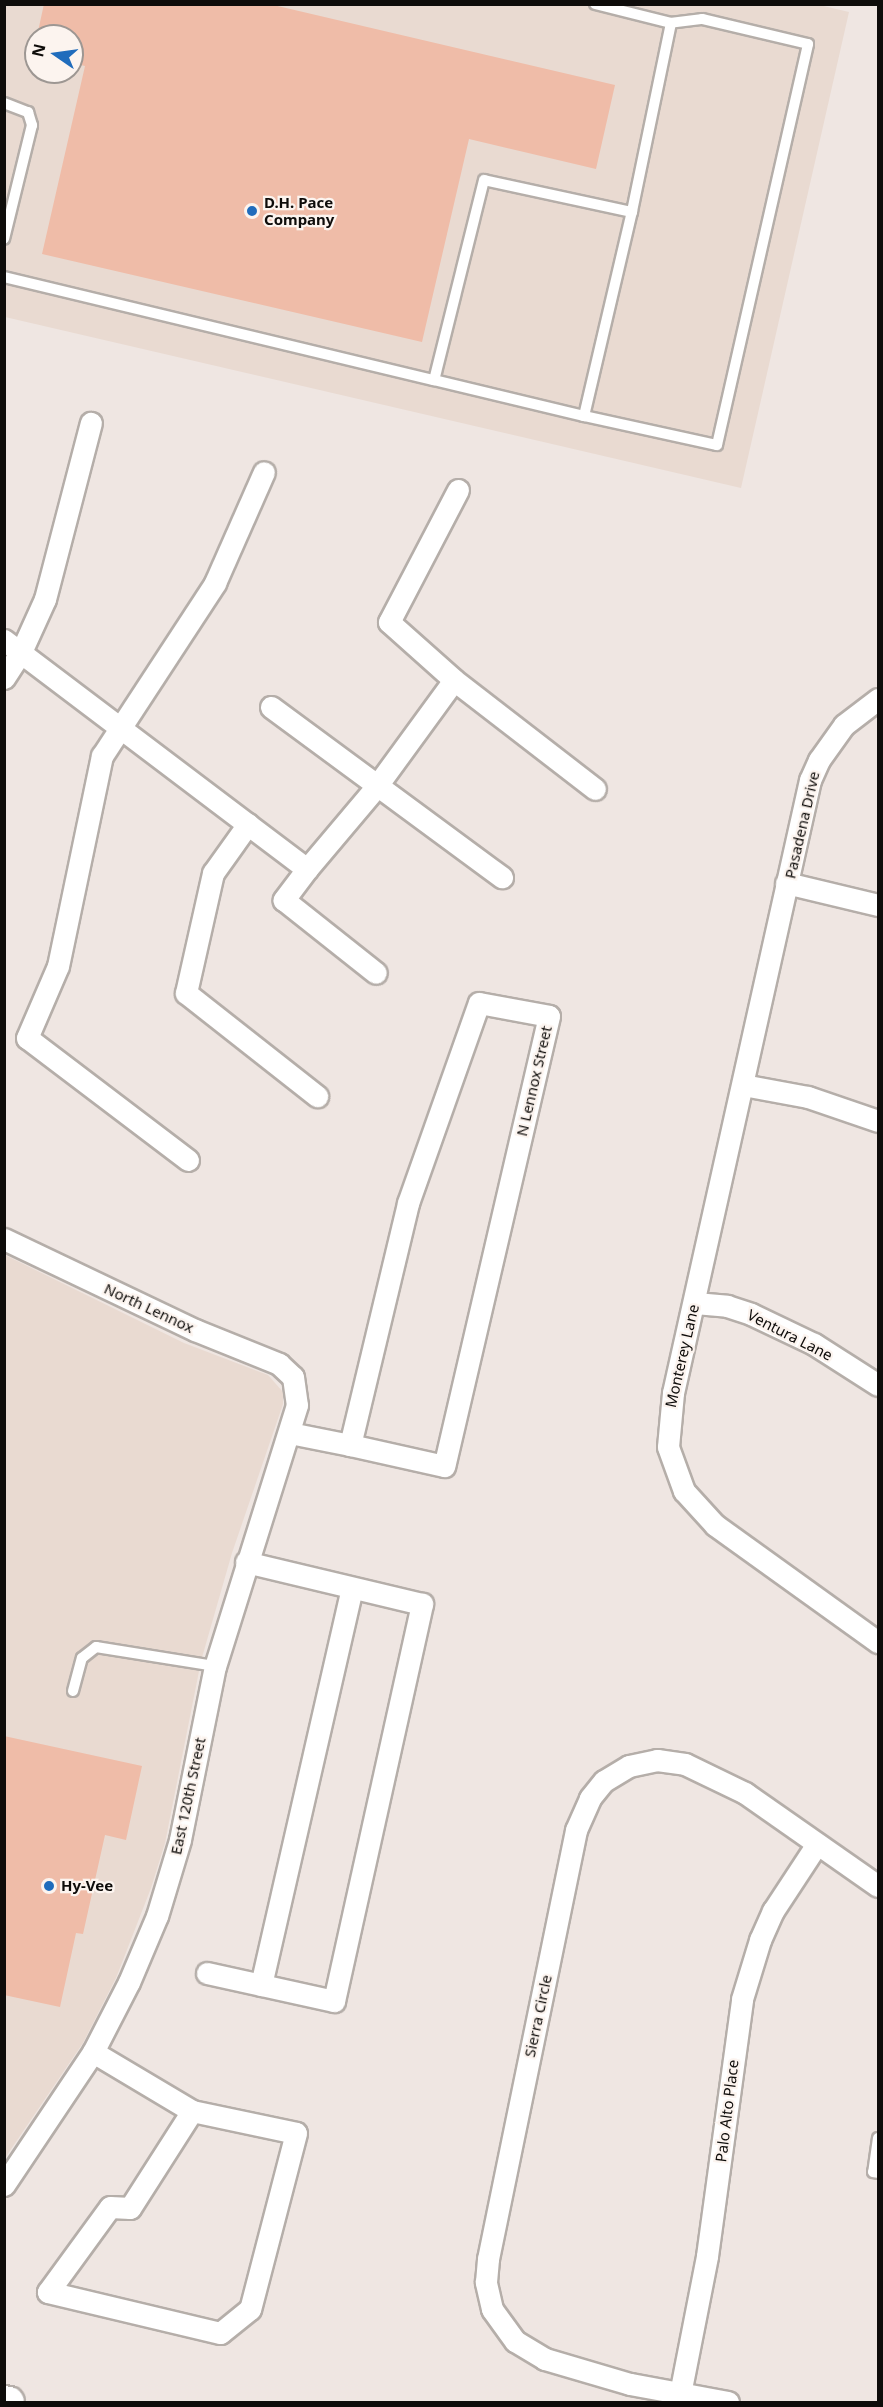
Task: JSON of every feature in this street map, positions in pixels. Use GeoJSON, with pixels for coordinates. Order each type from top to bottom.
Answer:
{"type":"FeatureCollection","features":[{"type":"Feature","properties":{"kind":"street"},"geometry":{"type":"LineString","coordinates":[[4,678],[13,646],[45,599],[91,423]]}},
{"type":"Feature","properties":{"kind":"street"},"geometry":{"type":"LineString","coordinates":[[188,1160],[27,1038],[58,966],[102,756],[119,726],[215,583],[264,472]]}},
{"type":"Feature","properties":{"kind":"street"},"geometry":{"type":"LineString","coordinates":[[458,490],[389,622],[454,680],[595,789]]}},
{"type":"Feature","properties":{"kind":"street"},"geometry":{"type":"LineString","coordinates":[[13,646],[307,869]]}},
{"type":"Feature","properties":{"kind":"street"},"geometry":{"type":"LineString","coordinates":[[376,973],[284,900],[376,787],[454,680]]}},
{"type":"Feature","properties":{"kind":"street","name":"Pasadena Drive"},"geometry":{"type":"LineString","coordinates":[[879,699],[844,725],[819,760],[810,780],[786,884],[879,905]]}},
{"type":"Feature","properties":{"kind":"street"},"geometry":{"type":"LineString","coordinates":[[271,707],[376,787],[502,877]]}},
{"type":"Feature","properties":{"kind":"street"},"geometry":{"type":"LineString","coordinates":[[248,824],[213,873],[186,993],[317,1096]]}},
{"type":"Feature","properties":{"kind":"street","name":"Monterey Lane"},"geometry":{"type":"LineString","coordinates":[[786,884],[669,1413],[668,1447],[684,1491],[715,1525],[879,1642]]}},
{"type":"Feature","properties":{"kind":"street","name":"N Lennox Street"},"geometry":{"type":"LineString","coordinates":[[290,1433],[444,1466],[549,1016],[479,1003],[408,1203],[350,1445]]}},
{"type":"Feature","properties":{"kind":"street"},"geometry":{"type":"LineString","coordinates":[[743,1084],[808,1097],[879,1121]]}},
{"type":"Feature","properties":{"kind":"street","name":"North Lennox"},"geometry":{"type":"LineString","coordinates":[[4,1239],[195,1330],[279,1364],[293,1377]]}},
{"type":"Feature","properties":{"kind":"street","name":"Ventura Lane"},"geometry":{"type":"LineString","coordinates":[[694,1303],[727,1306],[751,1314],[814,1344],[879,1385]]}},
{"type":"Feature","properties":{"kind":"street","name":"East 120th Street"},"geometry":{"type":"LineString","coordinates":[[7,2174],[93,2052],[157,1916],[180,1840],[215,1666],[246,1562],[290,1433],[297,1405],[293,1377]]}},
{"type":"Feature","properties":{"kind":"street"},"geometry":{"type":"LineString","coordinates":[[207,1973],[334,2001],[422,1604],[246,1562]]}},
{"type":"Feature","properties":{"kind":"street"},"geometry":{"type":"LineString","coordinates":[[261,1984],[352,1588]]}},
{"type":"Feature","properties":{"kind":"street","name":"Sierra Circle"},"geometry":{"type":"LineString","coordinates":[[728,2403],[567,2367],[529,2351],[514,2341],[492,2309],[486,2282],[576,1830],[590,1798],[604,1781],[629,1766],[657,1760],[685,1764],[723,1780],[879,1886]]}},
{"type":"Feature","properties":{"kind":"street","name":"Palo Alto Place"},"geometry":{"type":"LineString","coordinates":[[680,2394],[707,2256],[742,1999],[759,1940],[773,1911],[817,1845]]}},
{"type":"Feature","properties":{"kind":"street"},"geometry":{"type":"LineString","coordinates":[[93,2052],[192,2111],[296,2133],[250,2309],[220,2333],[48,2292],[110,2206],[130,2208],[192,2111]]}},
{"type":"Feature","properties":{"kind":"lane"},"geometry":{"type":"LineString","coordinates":[[4,277],[584,416],[717,445],[808,44],[702,19],[671,23],[595,4]]}},
{"type":"Feature","properties":{"kind":"lane"},"geometry":{"type":"LineString","coordinates":[[584,416],[632,212],[671,23]]}},
{"type":"Feature","properties":{"kind":"lane"},"geometry":{"type":"LineString","coordinates":[[4,103],[27,112],[32,125],[4,239]]}},
{"type":"Feature","properties":{"kind":"lane"},"geometry":{"type":"LineString","coordinates":[[434,380],[484,180],[632,212]]}},
{"type":"Feature","properties":{"kind":"lane"},"geometry":{"type":"LineString","coordinates":[[73,1691],[82,1658],[96,1647],[215,1666]]}},
{"type":"Feature","properties":{"kind":"lane"},"geometry":{"type":"LineString","coordinates":[[879,2138],[873,2172],[879,2173]]}},
{"type":"Feature","properties":{"kind":"shaded area"},"geometry":{"type":"Polygon","coordinates":[[[815,4],[849,12],[741,488],[5,317],[5,5],[815,4]]]}},
{"type":"Feature","properties":{"kind":"shaded area"},"geometry":{"type":"Polygon","coordinates":[[[5,1255],[184,1343],[268,1375],[283,1392],[283,1404],[232,1553],[201,1661],[165,1843],[151,1888],[116,1978],[83,2043],[5,2158],[5,1255]]]}},
{"type":"Feature","properties":{"kind":"building","name":"D.H. Pace Company"},"geometry":{"type":"Polygon","coordinates":[[[44,4],[269,4],[615,85],[596,169],[469,139],[422,342],[42,254],[81,84],[84,84],[85,66],[84,24],[40,24],[44,4]]]}},
{"type":"Feature","properties":{"kind":"building","name":"Hy-Vee"},"geometry":{"type":"Polygon","coordinates":[[[4,1736],[142,1766],[126,1840],[105,1835],[83,1934],[76,1933],[60,2007],[4,1995],[4,1736]]]}},
{"type":"Feature","properties":{"kind":"place","name":"D.H. Pace Company"},"geometry":{"type":"Point","coordinates":[252,211]}},
{"type":"Feature","properties":{"kind":"place","name":"Hy-Vee"},"geometry":{"type":"Point","coordinates":[49,1886]}}]}
